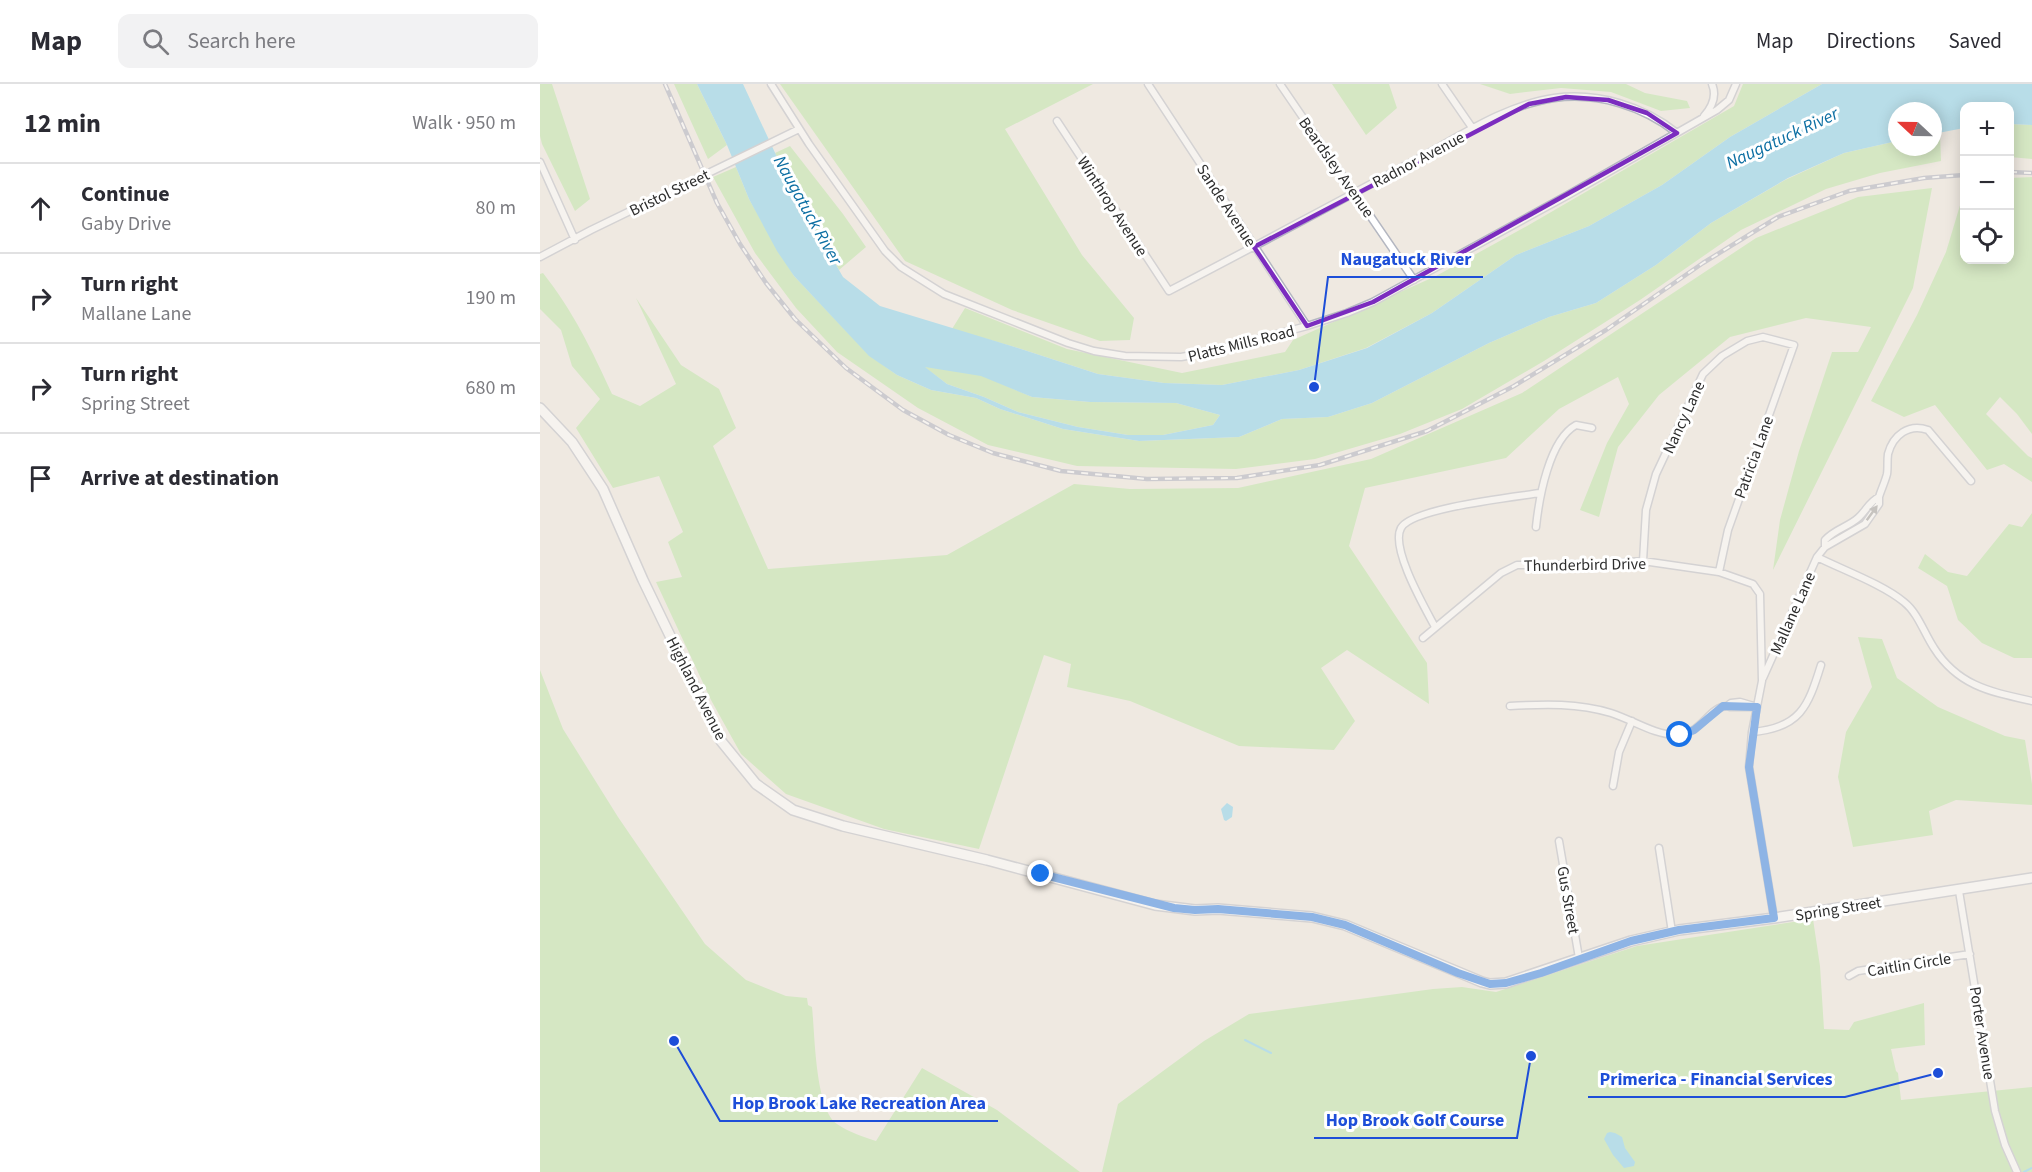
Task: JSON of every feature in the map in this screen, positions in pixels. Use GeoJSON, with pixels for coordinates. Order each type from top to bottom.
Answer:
{"type":"FeatureCollection","features":[{"type":"Feature","properties":{"kind":"main road","name":"Highland Avenue"},"geometry":{"type":"LineString","coordinates":[[540,408],[572,442],[603,489],[643,580],[721,741],[756,784],[793,810],[843,826],[987,860]]}},
{"type":"Feature","properties":{"kind":"main road","name":"Spring Street"},"geometry":{"type":"LineString","coordinates":[[987,860],[1155,905],[1195,910],[1218,909],[1312,917],[1345,925],[1458,973],[1490,984],[1506,983],[1631,941],[1672,932],[1959,891],[2032,878]]}},
{"type":"Feature","properties":{"kind":"street","name":"Platts Mills Road"},"geometry":{"type":"LineString","coordinates":[[771,84],[798,129],[885,251],[901,267],[944,294],[1053,338],[1108,354],[1169,358],[1210,352],[1307,326],[1360,308],[1700,120],[1729,100],[1736,84]]}},
{"type":"Feature","properties":{"kind":"street","name":"Sande Avenue"},"geometry":{"type":"LineString","coordinates":[[1148,84],[1307,326]]}},
{"type":"Feature","properties":{"kind":"street","name":"Beardsley Avenue"},"geometry":{"type":"LineString","coordinates":[[1280,84],[1414,280]]}},
{"type":"Feature","properties":{"kind":"street"},"geometry":{"type":"LineString","coordinates":[[1442,84],[1473,129]]}},
{"type":"Feature","properties":{"kind":"street"},"geometry":{"type":"LineString","coordinates":[[1700,120],[1713,101],[1712,84]]}},
{"type":"Feature","properties":{"kind":"street","name":"Radnor Avenue"},"geometry":{"type":"LineString","coordinates":[[1169,291],[1515,108],[1566,97],[1601,99],[1628,106],[1657,119],[1677,133]]}},
{"type":"Feature","properties":{"kind":"street","name":"Winthrop Avenue"},"geometry":{"type":"LineString","coordinates":[[1057,122],[1169,291]]}},
{"type":"Feature","properties":{"kind":"street","name":"Bristol Street"},"geometry":{"type":"LineString","coordinates":[[540,257],[798,129]]}},
{"type":"Feature","properties":{"kind":"street"},"geometry":{"type":"LineString","coordinates":[[540,162],[574,240]]}},
{"type":"Feature","properties":{"kind":"street","name":"Nancy Lane"},"geometry":{"type":"LineString","coordinates":[[1643,561],[1646,510],[1656,474],[1703,374],[1722,356],[1747,341],[1763,337],[1794,345]]}},
{"type":"Feature","properties":{"kind":"street","name":"Patricia Lane"},"geometry":{"type":"LineString","coordinates":[[1719,572],[1728,530],[1794,345]]}},
{"type":"Feature","properties":{"kind":"street"},"geometry":{"type":"LineString","coordinates":[[1536,527],[1539,493],[1563,435],[1576,425],[1592,428]]}},
{"type":"Feature","properties":{"kind":"street","name":"Mallane Lane"},"geometry":{"type":"LineString","coordinates":[[1762,681],[1817,557],[1825,547],[1865,524],[1879,504],[1879,497],[1887,474],[1888,454],[1904,431],[1918,426],[1928,430],[1971,481]]}},
{"type":"Feature","properties":{"kind":"street"},"geometry":{"type":"LineString","coordinates":[[1435,627],[1404,564],[1399,540],[1401,528],[1410,520],[1452,507],[1539,493]]}},
{"type":"Feature","properties":{"kind":"street"},"geometry":{"type":"LineString","coordinates":[[1817,557],[1882,588],[1904,602],[1946,666],[1967,683],[2032,701]]}},
{"type":"Feature","properties":{"kind":"street","name":"Thunderbird Drive"},"geometry":{"type":"LineString","coordinates":[[1423,638],[1500,573],[1517,565],[1643,561],[1719,572]]}},
{"type":"Feature","properties":{"kind":"street","name":"Mallane Lane"},"geometry":{"type":"LineString","coordinates":[[1719,572],[1753,584],[1760,594],[1762,681],[1752,732],[1749,767],[1774,918]]}},
{"type":"Feature","properties":{"kind":"street"},"geometry":{"type":"LineString","coordinates":[[1752,732],[1772,730],[1791,722],[1804,706],[1814,687],[1821,665]]}},
{"type":"Feature","properties":{"kind":"street"},"geometry":{"type":"LineString","coordinates":[[1510,706],[1547,704],[1576,706],[1614,714],[1662,733],[1680,735],[1694,730],[1719,708],[1731,703],[1740,702],[1757,707]]}},
{"type":"Feature","properties":{"kind":"street"},"geometry":{"type":"LineString","coordinates":[[1613,786],[1618,752],[1632,721]]}},
{"type":"Feature","properties":{"kind":"street","name":"Gus Street"},"geometry":{"type":"LineString","coordinates":[[1559,841],[1579,958]]}},
{"type":"Feature","properties":{"kind":"street"},"geometry":{"type":"LineString","coordinates":[[1659,848],[1672,932]]}},
{"type":"Feature","properties":{"kind":"street","name":"Porter Avenue"},"geometry":{"type":"LineString","coordinates":[[1959,891],[1995,1111],[2017,1172]]}},
{"type":"Feature","properties":{"kind":"street","name":"Caitlin Circle"},"geometry":{"type":"LineString","coordinates":[[1849,976],[1858,971],[1970,954]]}},
{"type":"Feature","properties":{"kind":"highlighted area"},"geometry":{"type":"Polygon","coordinates":[[[1566,97],[1608,100],[1647,113],[1677,133],[1373,302],[1307,326],[1254,247],[1529,104],[1566,97]]]}},
{"type":"Feature","properties":{"kind":"green space"},"geometry":{"type":"Polygon","coordinates":[[[540,84],[552,84],[590,199],[575,211],[542,144],[540,84]]]}},
{"type":"Feature","properties":{"kind":"green space"},"geometry":{"type":"Polygon","coordinates":[[[674,84],[697,84],[727,145],[708,159],[674,84]]]}},
{"type":"Feature","properties":{"kind":"green space"},"geometry":{"type":"Polygon","coordinates":[[[780,84],[1093,84],[1005,129],[1082,255],[1134,318],[1130,340],[1100,341],[1012,310],[905,261],[780,84]]]}},
{"type":"Feature","properties":{"kind":"green space"},"geometry":{"type":"Polygon","coordinates":[[[1332,84],[1389,84],[1397,108],[1366,135],[1332,84]]]}},
{"type":"Feature","properties":{"kind":"green space"},"geometry":{"type":"Polygon","coordinates":[[[1480,84],[1626,84],[1645,93],[1687,101],[1690,108],[1661,111],[1611,92],[1561,88],[1510,94],[1480,84]]]}},
{"type":"Feature","properties":{"kind":"green space"},"geometry":{"type":"Polygon","coordinates":[[[1743,84],[1822,84],[1730,137],[1662,185],[1589,226],[1516,255],[1432,313],[1366,348],[1299,370],[1222,385],[1164,383],[1098,374],[952,329],[965,308],[1067,349],[1182,373],[1285,352],[1293,340],[1436,276],[1734,106],[1743,84]]]}},
{"type":"Feature","properties":{"kind":"green space"},"geometry":{"type":"Polygon","coordinates":[[[2014,124],[2032,125],[2032,159],[2014,157],[2014,124]]]}},
{"type":"Feature","properties":{"kind":"green space"},"geometry":{"type":"Polygon","coordinates":[[[1888,143],[1888,156],[1941,156],[1941,161],[1880,173],[1826,189],[1741,230],[1640,300],[1544,361],[1462,409],[1400,434],[1315,459],[1236,469],[1077,466],[988,445],[918,408],[837,352],[796,308],[755,253],[713,177],[736,167],[749,199],[794,276],[869,355],[897,375],[931,390],[976,398],[1000,409],[1063,429],[1139,441],[1239,437],[1282,419],[1328,417],[1372,403],[1489,343],[1549,317],[1596,303],[1656,265],[1711,223],[1785,180],[1844,153],[1888,143]]]}},
{"type":"Feature","properties":{"kind":"green space"},"geometry":{"type":"Polygon","coordinates":[[[790,146],[866,247],[839,270],[790,185],[775,153],[790,146]]]}},
{"type":"Feature","properties":{"kind":"green space"},"geometry":{"type":"Polygon","coordinates":[[[2032,177],[2032,434],[2000,397],[1986,414],[2032,458],[2032,482],[2004,464],[1987,470],[1935,405],[1904,417],[1871,401],[1917,315],[1946,252],[1960,205],[1960,264],[2014,264],[2014,178],[2032,177]]]}},
{"type":"Feature","properties":{"kind":"green space"},"geometry":{"type":"Polygon","coordinates":[[[1932,188],[1913,288],[1773,570],[1780,520],[1799,451],[1832,352],[1858,352],[1871,327],[1806,318],[1730,337],[1659,395],[1618,447],[1599,517],[1580,510],[1607,443],[1629,404],[1618,377],[1559,409],[1506,458],[1365,488],[1349,546],[1427,663],[1429,704],[1347,650],[1321,668],[1355,721],[1334,750],[1239,746],[1130,701],[1067,687],[1071,664],[1044,655],[979,849],[884,829],[786,794],[741,754],[711,700],[656,582],[682,577],[668,542],[683,532],[659,476],[613,488],[576,428],[600,399],[572,366],[561,330],[540,309],[540,274],[543,273],[581,331],[612,394],[640,406],[676,384],[636,298],[681,365],[719,389],[736,428],[713,446],[768,569],[947,555],[1074,484],[1130,489],[1238,488],[1371,459],[1522,393],[1756,238],[1858,197],[1932,188]]]}},
{"type":"Feature","properties":{"kind":"green space"},"geometry":{"type":"Polygon","coordinates":[[[923,366],[981,375],[1032,397],[1090,402],[1176,403],[1220,415],[1213,425],[1163,435],[1128,435],[1078,427],[1018,412],[947,384],[923,366]]]}},
{"type":"Feature","properties":{"kind":"green space"},"geometry":{"type":"Polygon","coordinates":[[[2032,513],[2032,658],[2014,658],[1982,643],[1958,620],[1947,586],[1918,568],[1925,554],[1948,572],[1967,576],[2009,524],[2022,527],[2032,513]]]}},
{"type":"Feature","properties":{"kind":"green space"},"geometry":{"type":"Polygon","coordinates":[[[1858,637],[1882,639],[1897,678],[1938,707],[2005,736],[2025,740],[2032,784],[2032,805],[1956,800],[1929,811],[1933,835],[1853,847],[1838,777],[1846,732],[1872,687],[1858,637]]]}},
{"type":"Feature","properties":{"kind":"green space"},"geometry":{"type":"Polygon","coordinates":[[[540,670],[563,729],[618,817],[705,944],[746,980],[786,996],[807,998],[808,1005],[812,1007],[820,1088],[830,1116],[837,1124],[876,1141],[922,1068],[997,1110],[1080,1172],[540,1172],[540,670]]]}},
{"type":"Feature","properties":{"kind":"green space"},"geometry":{"type":"Polygon","coordinates":[[[1813,919],[1820,966],[1824,1029],[1849,1030],[1854,1022],[1924,1003],[1925,1045],[1891,1049],[1898,1073],[1901,1100],[2032,1087],[2032,1172],[1102,1172],[1118,1104],[1204,1041],[1249,1014],[1433,989],[1462,987],[1496,992],[1637,946],[1813,919]]]}},
{"type":"Feature","properties":{"kind":"water"},"geometry":{"type":"Polygon","coordinates":[[[697,84],[743,84],[790,185],[843,277],[880,306],[1098,374],[1164,383],[1222,385],[1299,370],[1367,348],[1432,313],[1516,255],[1589,226],[1662,185],[1730,137],[1822,84],[2032,84],[2032,125],[2014,124],[2014,102],[1960,102],[1960,129],[1942,132],[1942,102],[1888,102],[1888,143],[1844,153],[1788,178],[1711,223],[1656,265],[1596,303],[1549,317],[1489,343],[1372,403],[1328,417],[1282,419],[1239,437],[1139,441],[1063,429],[1000,409],[976,398],[931,390],[897,375],[869,356],[794,276],[777,251],[749,199],[727,145],[697,84]],[[925,367],[947,384],[1018,412],[1078,427],[1128,435],[1163,435],[1213,425],[1220,415],[1176,403],[1090,402],[1032,397],[981,376],[925,367]]]}},
{"type":"Feature","properties":{"kind":"water"},"geometry":{"type":"Polygon","coordinates":[[[1227,803],[1233,807],[1232,817],[1226,821],[1221,809],[1227,803]]]}},
{"type":"Feature","properties":{"kind":"water"},"geometry":{"type":"Polygon","coordinates":[[[1610,1132],[1622,1137],[1625,1148],[1635,1162],[1634,1166],[1624,1168],[1613,1155],[1604,1139],[1610,1132]]]}},
{"type":"Feature","properties":{"kind":"waterway"},"geometry":{"type":"LineString","coordinates":[[1245,1040],[1271,1053]]}},
{"type":"Feature","properties":{"kind":"waterway"},"geometry":{"type":"LineString","coordinates":[[2024,1172],[2032,1168]]}},
{"type":"Feature","properties":{"kind":"railway"},"geometry":{"type":"LineString","coordinates":[[665,84],[717,203],[740,244],[766,283],[795,319],[846,368],[903,410],[949,435],[993,453],[1061,471],[1147,479],[1237,478],[1320,465],[1427,431],[1514,386],[1606,330],[1703,263],[1778,217],[1849,191],[1924,178],[1960,175]]}},
{"type":"Feature","properties":{"kind":"railway"},"geometry":{"type":"LineString","coordinates":[[2014,172],[2032,173]]}},
{"type":"Feature","properties":{"kind":"place","name":"Naugatuck River"},"geometry":{"type":"Point","coordinates":[1314,387]}},
{"type":"Feature","properties":{"kind":"place","name":"Hop Brook Lake Recreation Area"},"geometry":{"type":"Point","coordinates":[674,1041]}},
{"type":"Feature","properties":{"kind":"place","name":"Hop Brook Golf Course"},"geometry":{"type":"Point","coordinates":[1531,1056]}},
{"type":"Feature","properties":{"kind":"place","name":"Primerica - Financial Services"},"geometry":{"type":"Point","coordinates":[1938,1073]}},
{"type":"Feature","properties":{"kind":"route"},"geometry":{"type":"LineString","coordinates":[[1041,874],[1155,905],[1195,910],[1218,909],[1312,917],[1345,925],[1458,973],[1490,984],[1506,983],[1541,973],[1631,941],[1679,930],[1774,918],[1749,767],[1757,707],[1723,706],[1700,726],[1680,735]]}}]}
